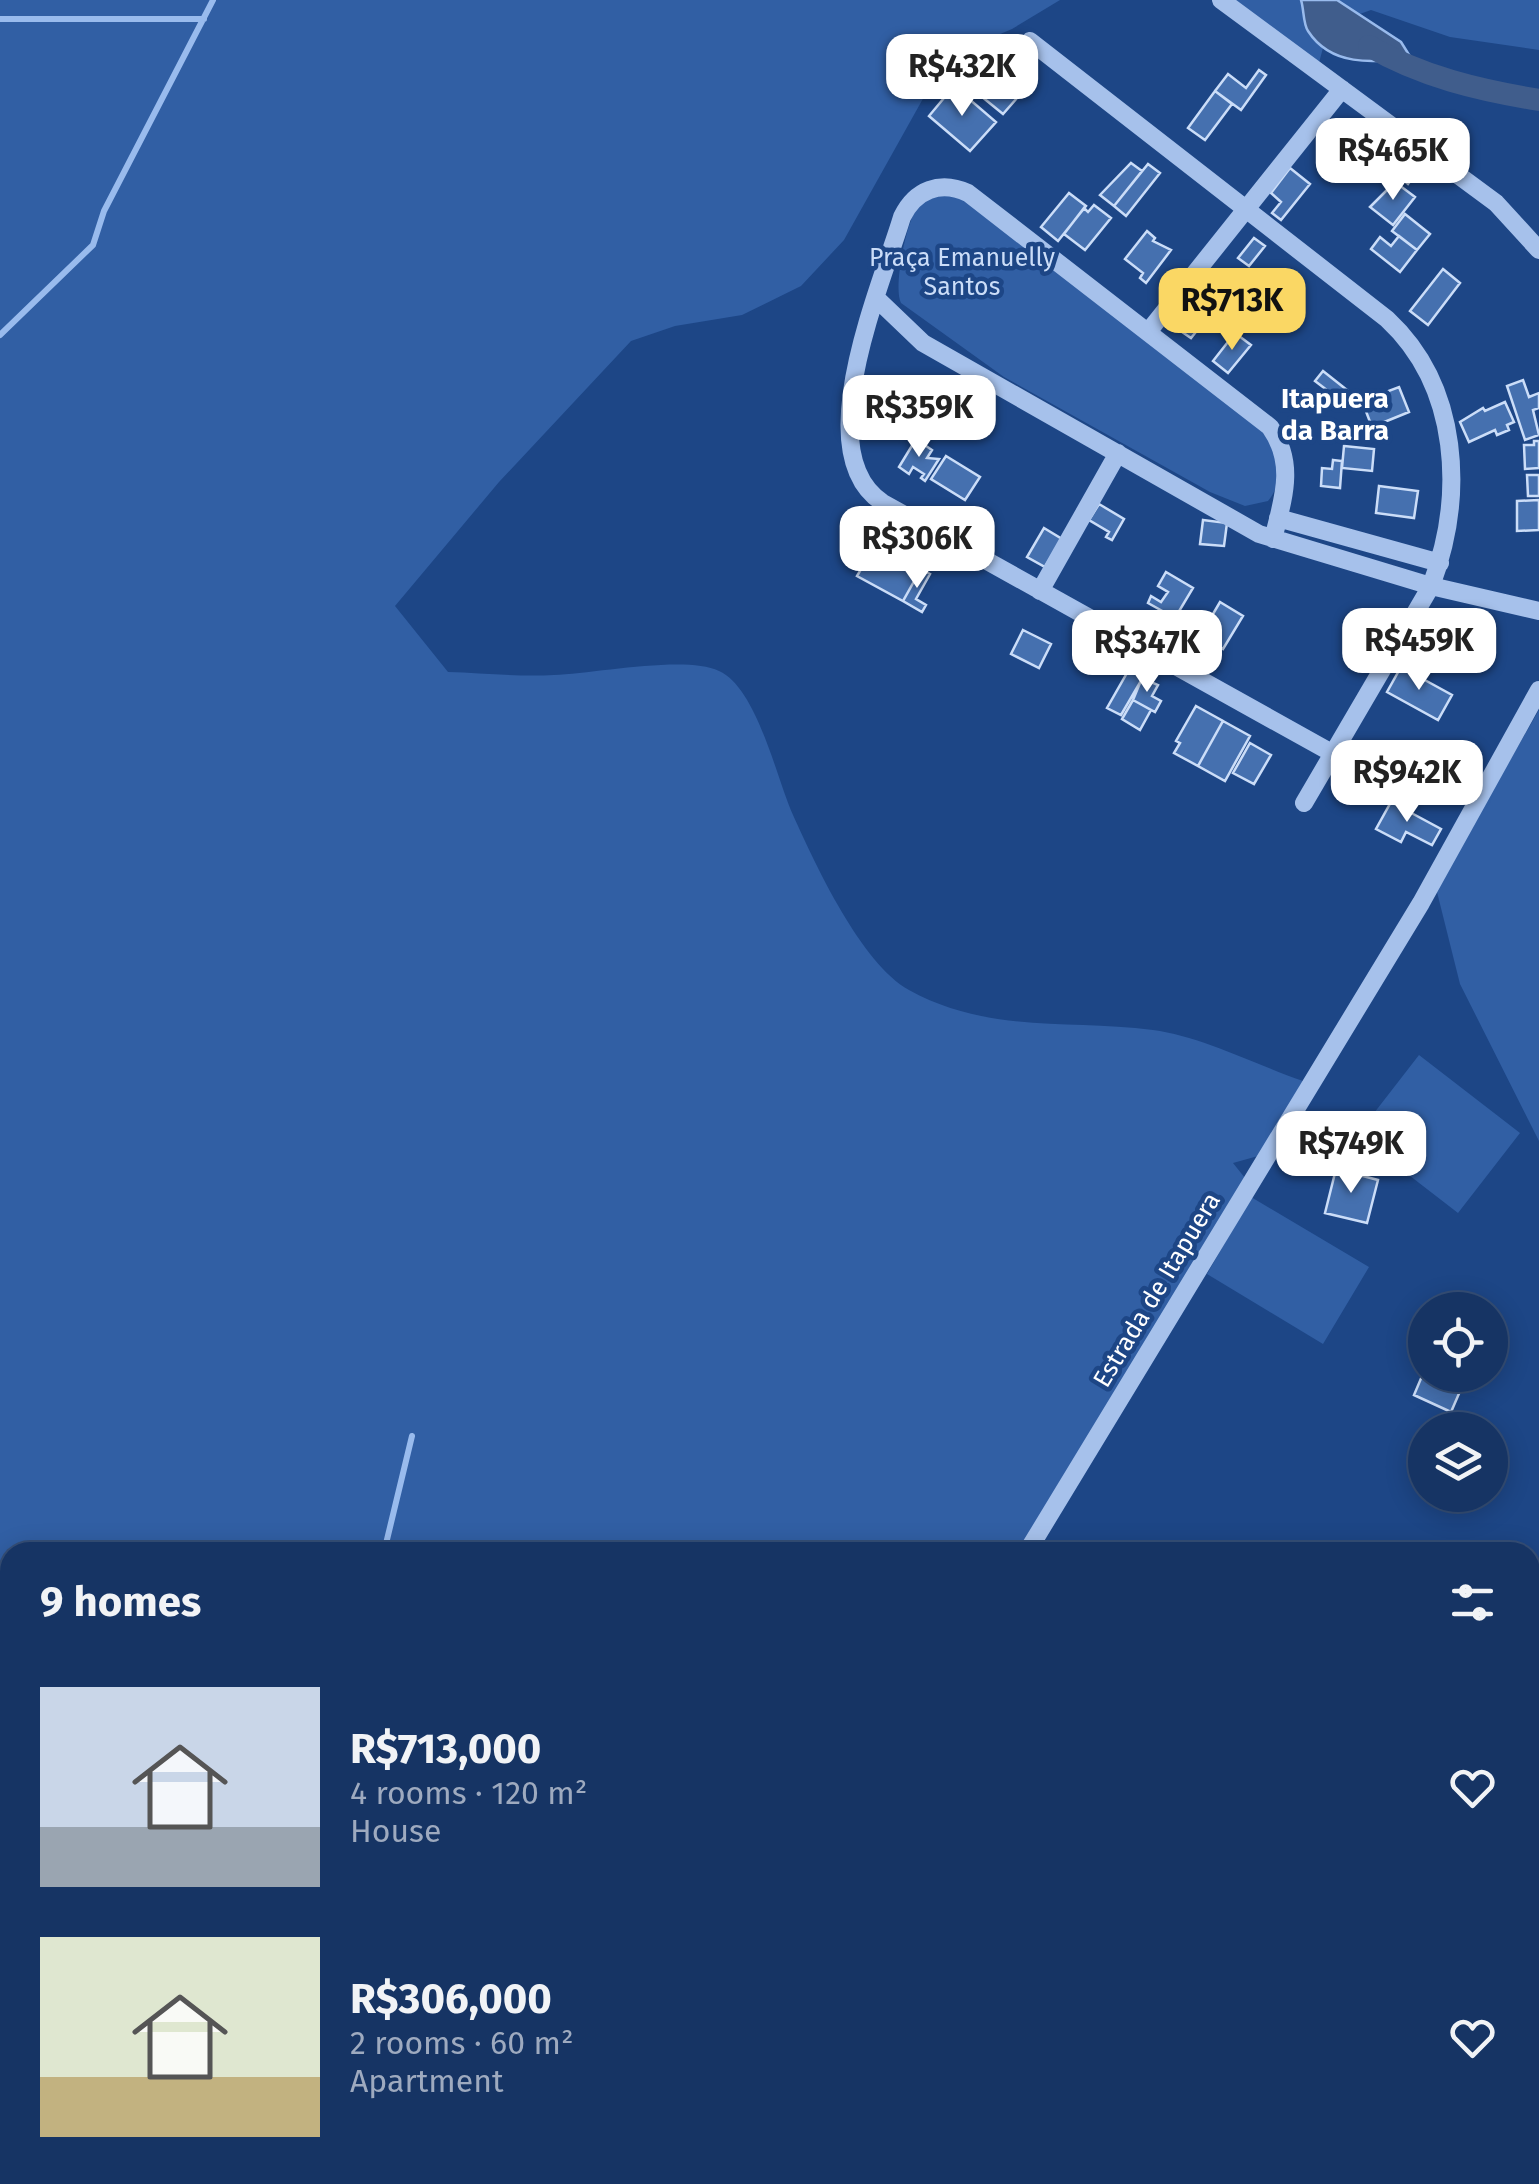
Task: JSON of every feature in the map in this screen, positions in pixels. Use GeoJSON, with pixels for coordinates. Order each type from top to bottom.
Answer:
{"type":"FeatureCollection","features":[{"type":"Feature","properties":{"kind":"street"},"geometry":{"type":"LineString","coordinates":[[1221,0],[1496,204],[1539,250]]}},
{"type":"Feature","properties":{"kind":"street"},"geometry":{"type":"LineString","coordinates":[[1030,41],[1387,319],[1412,344],[1431,375],[1450,435],[1450,508],[1440,563],[1432,586],[1304,802]]}},
{"type":"Feature","properties":{"kind":"street"},"geometry":{"type":"LineString","coordinates":[[1148,332],[1342,89]]}},
{"type":"Feature","properties":{"kind":"street"},"geometry":{"type":"LineString","coordinates":[[1273,539],[1286,463],[1270,426],[968,193],[950,187],[922,193],[907,207],[848,407],[853,465],[862,487],[883,503],[1332,754]]}},
{"type":"Feature","properties":{"kind":"street"},"geometry":{"type":"LineString","coordinates":[[877,300],[923,343],[1273,539],[1432,586],[1539,611]]}},
{"type":"Feature","properties":{"kind":"street"},"geometry":{"type":"LineString","coordinates":[[1040,591],[1118,453]]}},
{"type":"Feature","properties":{"kind":"street"},"geometry":{"type":"LineString","coordinates":[[1278,518],[1440,563]]}},
{"type":"Feature","properties":{"kind":"street","name":"Estrada de Itapuera"},"geometry":{"type":"LineString","coordinates":[[1033,1542],[1421,903],[1539,690]]}},
{"type":"Feature","properties":{"kind":"green space"},"geometry":{"type":"Polygon","coordinates":[[[0,0],[1060,0],[1012,29],[960,51],[939,70],[844,240],[801,286],[742,315],[675,326],[631,341],[499,482],[395,606],[448,672],[541,675],[684,665],[719,671],[744,695],[755,714],[793,815],[842,911],[874,958],[909,990],[939,1004],[999,1019],[1171,1033],[1303,1081],[1258,1156],[1233,1163],[1245,1178],[1042,1542],[0,1542],[0,0]]]}},
{"type":"Feature","properties":{"kind":"green space"},"geometry":{"type":"Polygon","coordinates":[[[1214,0],[1301,0],[1307,30],[1324,44],[1315,78],[1214,0]]]}},
{"type":"Feature","properties":{"kind":"green space"},"geometry":{"type":"Polygon","coordinates":[[[1337,0],[1539,0],[1539,50],[1450,37],[1371,10],[1357,15],[1337,0]]]}},
{"type":"Feature","properties":{"kind":"green space","name":"Praça Emanuelly Santos"},"geometry":{"type":"Polygon","coordinates":[[[938,195],[961,197],[1266,433],[1278,476],[1268,501],[1245,506],[1210,492],[1004,377],[901,303],[900,270],[909,227],[919,206],[938,195]]]}},
{"type":"Feature","properties":{"kind":"green space"},"geometry":{"type":"Polygon","coordinates":[[[1539,710],[1539,1141],[1460,984],[1436,888],[1539,710]]]}},
{"type":"Feature","properties":{"kind":"green space"},"geometry":{"type":"Polygon","coordinates":[[[1419,1055],[1520,1133],[1458,1213],[1357,1135],[1419,1055]]]}},
{"type":"Feature","properties":{"kind":"green space"},"geometry":{"type":"Polygon","coordinates":[[[1251,1197],[1369,1267],[1323,1344],[1207,1274],[1251,1197]]]}},
{"type":"Feature","properties":{"kind":"shaded area"},"geometry":{"type":"Polygon","coordinates":[[[1301,0],[1337,0],[1401,42],[1411,58],[1355,60],[1329,51],[1308,31],[1301,0]]]}},
{"type":"Feature","properties":{"kind":"building"},"geometry":{"type":"Polygon","coordinates":[[[1259,70],[1266,75],[1241,110],[1215,91],[1228,74],[1246,88],[1259,70]]]}},
{"type":"Feature","properties":{"kind":"building"},"geometry":{"type":"Polygon","coordinates":[[[1002,71],[1024,90],[1003,114],[981,96],[1002,71]]]}},
{"type":"Feature","properties":{"kind":"building"},"geometry":{"type":"Polygon","coordinates":[[[954,86],[996,122],[970,151],[929,116],[954,86]]]}},
{"type":"Feature","properties":{"kind":"building"},"geometry":{"type":"Polygon","coordinates":[[[1215,91],[1232,104],[1205,140],[1188,128],[1215,91]]]}},
{"type":"Feature","properties":{"kind":"building"},"geometry":{"type":"Polygon","coordinates":[[[1411,155],[1423,165],[1408,184],[1396,174],[1411,155]]]}},
{"type":"Feature","properties":{"kind":"building"},"geometry":{"type":"Polygon","coordinates":[[[1131,163],[1142,171],[1114,206],[1100,195],[1131,163]]]}},
{"type":"Feature","properties":{"kind":"building"},"geometry":{"type":"Polygon","coordinates":[[[1148,164],[1160,173],[1126,216],[1114,206],[1148,164]]]}},
{"type":"Feature","properties":{"kind":"building"},"geometry":{"type":"Polygon","coordinates":[[[1290,168],[1310,184],[1281,220],[1272,213],[1281,202],[1271,193],[1290,168]]]}},
{"type":"Feature","properties":{"kind":"building"},"geometry":{"type":"Polygon","coordinates":[[[1395,182],[1415,197],[1393,225],[1370,207],[1395,182]]]}},
{"type":"Feature","properties":{"kind":"building"},"geometry":{"type":"Polygon","coordinates":[[[1069,193],[1086,206],[1058,241],[1041,227],[1069,193]]]}},
{"type":"Feature","properties":{"kind":"building"},"geometry":{"type":"Polygon","coordinates":[[[1094,205],[1111,218],[1085,250],[1064,234],[1084,208],[1088,212],[1094,205]]]}},
{"type":"Feature","properties":{"kind":"building"},"geometry":{"type":"Polygon","coordinates":[[[1405,214],[1430,234],[1417,250],[1392,231],[1405,214]]]}},
{"type":"Feature","properties":{"kind":"building"},"geometry":{"type":"Polygon","coordinates":[[[1147,231],[1155,238],[1153,241],[1171,250],[1146,283],[1140,278],[1143,273],[1125,259],[1147,231]]]}},
{"type":"Feature","properties":{"kind":"building"},"geometry":{"type":"Polygon","coordinates":[[[1399,236],[1417,250],[1400,272],[1371,249],[1380,237],[1391,246],[1399,236]]]}},
{"type":"Feature","properties":{"kind":"building"},"geometry":{"type":"Polygon","coordinates":[[[1254,238],[1265,246],[1249,266],[1238,258],[1254,238]]]}},
{"type":"Feature","properties":{"kind":"building"},"geometry":{"type":"Polygon","coordinates":[[[1443,269],[1460,283],[1428,325],[1410,311],[1443,269]]]}},
{"type":"Feature","properties":{"kind":"building"},"geometry":{"type":"Polygon","coordinates":[[[1187,294],[1211,313],[1191,338],[1166,321],[1187,294]]]}},
{"type":"Feature","properties":{"kind":"building"},"geometry":{"type":"Polygon","coordinates":[[[1225,294],[1245,309],[1227,331],[1211,318],[1225,294]]]}},
{"type":"Feature","properties":{"kind":"building"},"geometry":{"type":"Polygon","coordinates":[[[1235,333],[1251,345],[1228,373],[1213,361],[1235,333]]]}},
{"type":"Feature","properties":{"kind":"building"},"geometry":{"type":"Polygon","coordinates":[[[1323,371],[1347,390],[1340,400],[1315,381],[1323,371]]]}},
{"type":"Feature","properties":{"kind":"building"},"geometry":{"type":"Polygon","coordinates":[[[1523,380],[1529,397],[1539,393],[1539,408],[1533,410],[1539,435],[1525,440],[1507,386],[1523,380]]]}},
{"type":"Feature","properties":{"kind":"building"},"geometry":{"type":"Polygon","coordinates":[[[1399,387],[1409,412],[1372,427],[1362,401],[1399,387]]]}},
{"type":"Feature","properties":{"kind":"building"},"geometry":{"type":"Polygon","coordinates":[[[1505,402],[1514,422],[1507,425],[1509,430],[1497,435],[1495,430],[1469,442],[1460,422],[1483,408],[1485,411],[1505,402]]]}},
{"type":"Feature","properties":{"kind":"building"},"geometry":{"type":"Polygon","coordinates":[[[916,439],[932,450],[927,458],[939,459],[925,481],[921,478],[924,474],[913,467],[909,474],[899,467],[916,439]]]}},
{"type":"Feature","properties":{"kind":"building"},"geometry":{"type":"Polygon","coordinates":[[[1534,441],[1539,441],[1539,468],[1525,469],[1524,445],[1534,445],[1534,441]]]}},
{"type":"Feature","properties":{"kind":"building"},"geometry":{"type":"Polygon","coordinates":[[[1344,446],[1374,449],[1372,471],[1342,468],[1344,446]]]}},
{"type":"Feature","properties":{"kind":"building"},"geometry":{"type":"Polygon","coordinates":[[[946,456],[980,477],[965,500],[931,479],[946,456]]]}},
{"type":"Feature","properties":{"kind":"building"},"geometry":{"type":"Polygon","coordinates":[[[1333,460],[1342,461],[1340,488],[1321,486],[1322,468],[1332,469],[1333,460]]]}},
{"type":"Feature","properties":{"kind":"building"},"geometry":{"type":"Polygon","coordinates":[[[1527,475],[1539,475],[1539,496],[1528,496],[1527,475]]]}},
{"type":"Feature","properties":{"kind":"building"},"geometry":{"type":"Polygon","coordinates":[[[1379,486],[1418,491],[1414,518],[1376,513],[1379,486]]]}},
{"type":"Feature","properties":{"kind":"building"},"geometry":{"type":"Polygon","coordinates":[[[1539,500],[1539,530],[1517,531],[1517,501],[1539,500]]]}},
{"type":"Feature","properties":{"kind":"building"},"geometry":{"type":"Polygon","coordinates":[[[1099,504],[1124,519],[1112,540],[1106,537],[1109,532],[1089,520],[1099,504]]]}},
{"type":"Feature","properties":{"kind":"building"},"geometry":{"type":"Polygon","coordinates":[[[1203,520],[1227,523],[1224,546],[1200,544],[1203,520]]]}},
{"type":"Feature","properties":{"kind":"building"},"geometry":{"type":"Polygon","coordinates":[[[1044,528],[1062,539],[1045,567],[1027,557],[1044,528]]]}},
{"type":"Feature","properties":{"kind":"building"},"geometry":{"type":"Polygon","coordinates":[[[882,533],[927,558],[903,601],[857,576],[882,533]]]}},
{"type":"Feature","properties":{"kind":"building"},"geometry":{"type":"Polygon","coordinates":[[[921,569],[930,574],[916,599],[926,605],[922,612],[903,601],[921,569]]]}},
{"type":"Feature","properties":{"kind":"building"},"geometry":{"type":"Polygon","coordinates":[[[1166,572],[1193,588],[1175,618],[1148,603],[1151,596],[1161,602],[1168,592],[1158,586],[1166,572]]]}},
{"type":"Feature","properties":{"kind":"building"},"geometry":{"type":"Polygon","coordinates":[[[1220,602],[1243,616],[1223,649],[1200,636],[1220,602]]]}},
{"type":"Feature","properties":{"kind":"building"},"geometry":{"type":"Polygon","coordinates":[[[1440,627],[1479,650],[1467,668],[1428,645],[1440,627]]]}},
{"type":"Feature","properties":{"kind":"building"},"geometry":{"type":"Polygon","coordinates":[[[1023,630],[1051,644],[1039,668],[1011,654],[1023,630]]]}},
{"type":"Feature","properties":{"kind":"building"},"geometry":{"type":"Polygon","coordinates":[[[1131,666],[1145,674],[1121,715],[1107,708],[1131,666]]]}},
{"type":"Feature","properties":{"kind":"building"},"geometry":{"type":"Polygon","coordinates":[[[1401,667],[1452,695],[1438,720],[1387,692],[1401,667]]]}},
{"type":"Feature","properties":{"kind":"building"},"geometry":{"type":"Polygon","coordinates":[[[1142,678],[1158,685],[1152,696],[1161,701],[1155,712],[1133,700],[1142,678]]]}},
{"type":"Feature","properties":{"kind":"building"},"geometry":{"type":"Polygon","coordinates":[[[1133,700],[1151,710],[1140,730],[1122,719],[1133,700]]]}},
{"type":"Feature","properties":{"kind":"building"},"geometry":{"type":"Polygon","coordinates":[[[1196,706],[1223,721],[1198,766],[1174,753],[1180,743],[1176,741],[1196,706]]]}},
{"type":"Feature","properties":{"kind":"building"},"geometry":{"type":"Polygon","coordinates":[[[1223,721],[1250,736],[1225,781],[1198,766],[1223,721]]]}},
{"type":"Feature","properties":{"kind":"building"},"geometry":{"type":"Polygon","coordinates":[[[1250,743],[1271,755],[1254,784],[1233,773],[1250,743]]]}},
{"type":"Feature","properties":{"kind":"building"},"geometry":{"type":"Polygon","coordinates":[[[1421,749],[1455,767],[1440,793],[1407,776],[1421,749]]]}},
{"type":"Feature","properties":{"kind":"building"},"geometry":{"type":"Polygon","coordinates":[[[1461,771],[1476,779],[1470,790],[1455,782],[1461,771]]]}},
{"type":"Feature","properties":{"kind":"building"},"geometry":{"type":"Polygon","coordinates":[[[1391,802],[1441,829],[1432,845],[1406,832],[1401,842],[1376,829],[1391,802]]]}},
{"type":"Feature","properties":{"kind":"building"},"geometry":{"type":"Polygon","coordinates":[[[1292,1129],[1306,1137],[1290,1162],[1277,1155],[1292,1129]]]}},
{"type":"Feature","properties":{"kind":"building"},"geometry":{"type":"Polygon","coordinates":[[[1336,1169],[1378,1180],[1367,1223],[1325,1213],[1336,1169]]]}},
{"type":"Feature","properties":{"kind":"building"},"geometry":{"type":"Polygon","coordinates":[[[1415,1392],[1460,1392],[1451,1412],[1414,1395],[1415,1392]]]}},
{"type":"Feature","properties":{"kind":"waterway"},"geometry":{"type":"LineString","coordinates":[[0,335],[93,245],[104,211],[213,0]]}},
{"type":"Feature","properties":{"kind":"waterway"},"geometry":{"type":"LineString","coordinates":[[0,19],[204,19]]}},
{"type":"Feature","properties":{"kind":"waterway"},"geometry":{"type":"LineString","coordinates":[[1369,46],[1451,81],[1539,100]]}},
{"type":"Feature","properties":{"kind":"waterway"},"geometry":{"type":"LineString","coordinates":[[386,1542],[412,1436]]}},
{"type":"Feature","properties":{"kind":"district","name":"Itapuera da Barra"},"geometry":{"type":"Point","coordinates":[1335,414]}}]}
